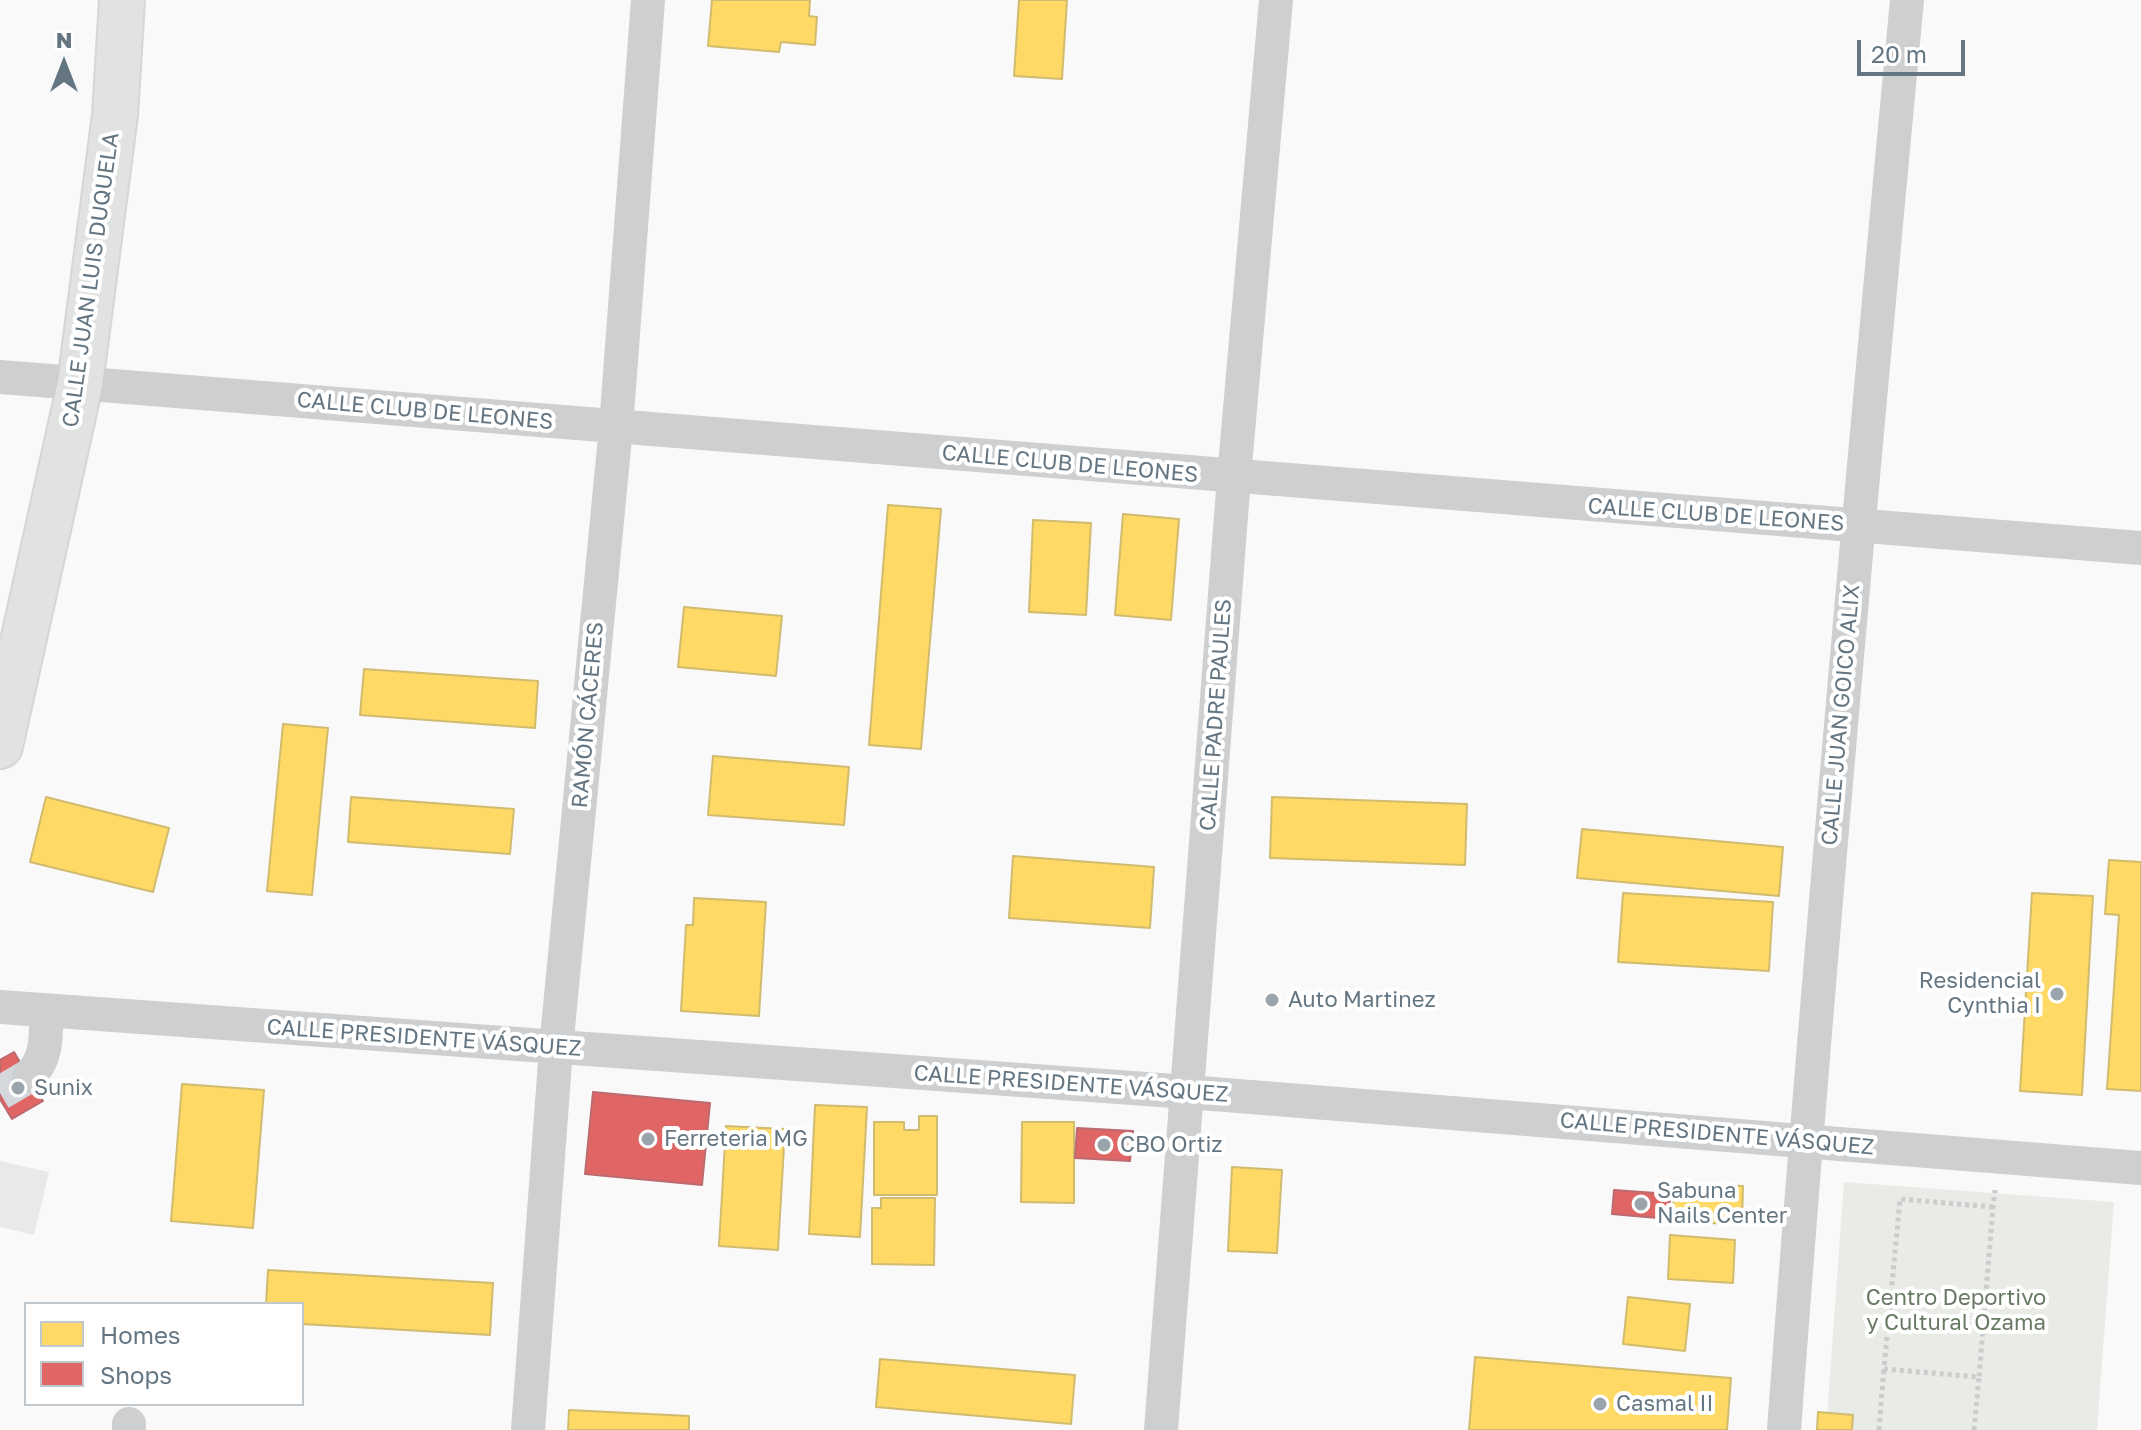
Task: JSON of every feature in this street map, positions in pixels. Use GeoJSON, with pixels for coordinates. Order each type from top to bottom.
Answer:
{"type":"FeatureCollection","features":[{"type":"Feature","properties":{"kind":"main road","name":"CALLE JUAN LUIS DUQUELA"},"geometry":{"type":"LineString","coordinates":[[1,734],[80,384],[115,115],[122,0]]}},
{"type":"Feature","properties":{"kind":"street","name":"RAMÓN CÁCERES"},"geometry":{"type":"LineString","coordinates":[[528,1430],[556,1048],[616,427],[648,0]]}},
{"type":"Feature","properties":{"kind":"street","name":"CALLE PADRE PAULES"},"geometry":{"type":"LineString","coordinates":[[1161,1430],[1234,477],[1276,0]]}},
{"type":"Feature","properties":{"kind":"street","name":"CALLE JUAN GOICO ALIX"},"geometry":{"type":"LineString","coordinates":[[1784,1430],[1857,526],[1907,0]]}},
{"type":"Feature","properties":{"kind":"street","name":"CALLE CLUB DE LEONES"},"geometry":{"type":"LineString","coordinates":[[0,377],[2141,548]]}},
{"type":"Feature","properties":{"kind":"street","name":"CALLE PRESIDENTE VÁSQUEZ"},"geometry":{"type":"LineString","coordinates":[[0,1007],[1188,1092],[2141,1168]]}},
{"type":"Feature","properties":{"kind":"street"},"geometry":{"type":"LineString","coordinates":[[29,1076],[40,1064],[44,1051],[46,1011]]}},
{"type":"Feature","properties":{"kind":"path"},"geometry":{"type":"LineString","coordinates":[[1879,1430],[1900,1199],[1993,1207],[1974,1430]]}},
{"type":"Feature","properties":{"kind":"path"},"geometry":{"type":"LineString","coordinates":[[1884,1366],[1884,1369],[1979,1377]]}},
{"type":"Feature","properties":{"kind":"shaded area"},"geometry":{"type":"Polygon","coordinates":[[[0,1161],[49,1172],[34,1235],[0,1227],[0,1161]]]}},
{"type":"Feature","properties":{"kind":"green space","name":"Centro Deportivo y Cultural Ozama"},"geometry":{"type":"Polygon","coordinates":[[[1844,1182],[2114,1202],[2097,1430],[1826,1430],[1844,1182]]]}},
{"type":"Feature","properties":{"kind":"building: Homes"},"geometry":{"type":"Polygon","coordinates":[[[712,0],[810,0],[809,16],[817,17],[815,45],[781,42],[779,52],[708,46],[712,0]]]}},
{"type":"Feature","properties":{"kind":"building: Homes"},"geometry":{"type":"Polygon","coordinates":[[[1019,0],[1067,0],[1062,79],[1014,76],[1019,0]]]}},
{"type":"Feature","properties":{"kind":"building: Homes"},"geometry":{"type":"Polygon","coordinates":[[[888,505],[941,509],[921,749],[869,745],[888,505]]]}},
{"type":"Feature","properties":{"kind":"building: Homes"},"geometry":{"type":"Polygon","coordinates":[[[1123,514],[1179,519],[1171,620],[1115,615],[1123,514]]]}},
{"type":"Feature","properties":{"kind":"building: Homes"},"geometry":{"type":"Polygon","coordinates":[[[1033,520],[1091,523],[1086,615],[1029,612],[1033,520]]]}},
{"type":"Feature","properties":{"kind":"building: Homes"},"geometry":{"type":"Polygon","coordinates":[[[684,607],[782,616],[776,676],[678,667],[684,607]]]}},
{"type":"Feature","properties":{"kind":"building: Homes"},"geometry":{"type":"Polygon","coordinates":[[[364,669],[538,681],[535,728],[360,715],[364,669]]]}},
{"type":"Feature","properties":{"kind":"building: Homes"},"geometry":{"type":"Polygon","coordinates":[[[283,724],[328,728],[312,895],[267,891],[283,724]]]}},
{"type":"Feature","properties":{"kind":"building: Homes"},"geometry":{"type":"Polygon","coordinates":[[[713,756],[849,767],[844,825],[708,815],[713,756]]]}},
{"type":"Feature","properties":{"kind":"building: Homes"},"geometry":{"type":"Polygon","coordinates":[[[46,797],[169,828],[153,892],[30,862],[46,797]]]}},
{"type":"Feature","properties":{"kind":"building: Homes"},"geometry":{"type":"Polygon","coordinates":[[[351,797],[514,809],[510,854],[348,842],[351,797]]]}},
{"type":"Feature","properties":{"kind":"building: Homes"},"geometry":{"type":"Polygon","coordinates":[[[1272,797],[1467,804],[1465,865],[1270,858],[1272,797]]]}},
{"type":"Feature","properties":{"kind":"building: Homes"},"geometry":{"type":"Polygon","coordinates":[[[1582,829],[1783,847],[1779,896],[1577,878],[1582,829]]]}},
{"type":"Feature","properties":{"kind":"building: Homes"},"geometry":{"type":"Polygon","coordinates":[[[1013,856],[1154,867],[1150,928],[1009,918],[1013,856]]]}},
{"type":"Feature","properties":{"kind":"building: Homes"},"geometry":{"type":"Polygon","coordinates":[[[2109,860],[2141,862],[2141,1091],[2107,1089],[2119,915],[2105,914],[2109,860]]]}},
{"type":"Feature","properties":{"kind":"building: Homes"},"geometry":{"type":"Polygon","coordinates":[[[1623,893],[1773,902],[1769,971],[1618,962],[1623,893]]]}},
{"type":"Feature","properties":{"kind":"building: Homes","name":"Residencial Cynthia I"},"geometry":{"type":"Polygon","coordinates":[[[2032,893],[2093,896],[2082,1095],[2020,1091],[2032,893]]]}},
{"type":"Feature","properties":{"kind":"building: Homes"},"geometry":{"type":"Polygon","coordinates":[[[694,898],[766,902],[759,1016],[681,1011],[686,925],[693,925],[694,898]]]}},
{"type":"Feature","properties":{"kind":"building: Homes"},"geometry":{"type":"Polygon","coordinates":[[[182,1084],[264,1090],[253,1228],[171,1221],[182,1084]]]}},
{"type":"Feature","properties":{"kind":"building: Homes"},"geometry":{"type":"Polygon","coordinates":[[[815,1105],[867,1107],[860,1237],[809,1234],[815,1105]]]}},
{"type":"Feature","properties":{"kind":"building: Homes"},"geometry":{"type":"Polygon","coordinates":[[[919,1116],[937,1116],[937,1195],[874,1195],[874,1122],[904,1122],[904,1130],[919,1130],[919,1116]]]}},
{"type":"Feature","properties":{"kind":"building: Homes"},"geometry":{"type":"Polygon","coordinates":[[[1022,1122],[1074,1122],[1074,1203],[1021,1202],[1022,1122]]]}},
{"type":"Feature","properties":{"kind":"building: Homes"},"geometry":{"type":"Polygon","coordinates":[[[726,1126],[785,1129],[778,1250],[719,1246],[726,1126]]]}},
{"type":"Feature","properties":{"kind":"building: Homes"},"geometry":{"type":"Polygon","coordinates":[[[1232,1167],[1282,1170],[1277,1253],[1228,1251],[1232,1167]]]}},
{"type":"Feature","properties":{"kind":"building: Homes"},"geometry":{"type":"Polygon","coordinates":[[[1674,1184],[1743,1186],[1742,1224],[1673,1222],[1674,1184]]]}},
{"type":"Feature","properties":{"kind":"building: Homes"},"geometry":{"type":"Polygon","coordinates":[[[881,1198],[935,1198],[934,1265],[872,1264],[872,1208],[881,1208],[881,1198]]]}},
{"type":"Feature","properties":{"kind":"building: Homes"},"geometry":{"type":"Polygon","coordinates":[[[1670,1235],[1735,1240],[1733,1283],[1668,1279],[1670,1235]]]}},
{"type":"Feature","properties":{"kind":"building: Homes"},"geometry":{"type":"Polygon","coordinates":[[[268,1270],[493,1283],[490,1335],[304,1324],[304,1302],[266,1302],[268,1270]]]}},
{"type":"Feature","properties":{"kind":"building: Homes"},"geometry":{"type":"Polygon","coordinates":[[[1628,1297],[1690,1304],[1685,1351],[1623,1344],[1628,1297]]]}},
{"type":"Feature","properties":{"kind":"building: Homes","name":"Casmal II"},"geometry":{"type":"Polygon","coordinates":[[[1475,1357],[1731,1378],[1727,1430],[1469,1430],[1475,1357]]]}},
{"type":"Feature","properties":{"kind":"building: Homes"},"geometry":{"type":"Polygon","coordinates":[[[880,1359],[1075,1375],[1071,1424],[876,1407],[880,1359]]]}},
{"type":"Feature","properties":{"kind":"building: Homes"},"geometry":{"type":"Polygon","coordinates":[[[569,1410],[689,1416],[689,1430],[568,1430],[569,1410]]]}},
{"type":"Feature","properties":{"kind":"building: Homes"},"geometry":{"type":"Polygon","coordinates":[[[1818,1412],[1853,1415],[1852,1430],[1817,1430],[1818,1412]]]}},
{"type":"Feature","properties":{"kind":"building: Shops","name":"Sunix"},"geometry":{"type":"Polygon","coordinates":[[[14,1052],[43,1101],[12,1119],[0,1099],[0,1060],[14,1052]]]}},
{"type":"Feature","properties":{"kind":"building: Shops","name":"Ferreteria MG"},"geometry":{"type":"Polygon","coordinates":[[[593,1092],[710,1103],[702,1185],[585,1174],[593,1092]]]}},
{"type":"Feature","properties":{"kind":"building: Shops","name":"CBO Ortiz"},"geometry":{"type":"Polygon","coordinates":[[[1077,1128],[1133,1131],[1130,1161],[1075,1158],[1077,1128]]]}},
{"type":"Feature","properties":{"kind":"building: Shops","name":"Sabuna Nails Center"},"geometry":{"type":"Polygon","coordinates":[[[1614,1190],[1670,1194],[1669,1219],[1612,1214],[1614,1190]]]}},
{"type":"Feature","properties":{"kind":"tunnel"},"geometry":{"type":"LineString","coordinates":[[0,1093],[29,1076]]}},
{"type":"Feature","properties":{"kind":"place","name":"Residencial Cynthia I"},"geometry":{"type":"Point","coordinates":[2057,994]}},
{"type":"Feature","properties":{"kind":"place","name":"Auto Martinez"},"geometry":{"type":"Point","coordinates":[1272,1000]}},
{"type":"Feature","properties":{"kind":"place","name":"Sunix"},"geometry":{"type":"Point","coordinates":[18,1088]}},
{"type":"Feature","properties":{"kind":"place","name":"Ferreteria MG"},"geometry":{"type":"Point","coordinates":[648,1139]}},
{"type":"Feature","properties":{"kind":"place","name":"CBO Ortiz"},"geometry":{"type":"Point","coordinates":[1104,1145]}},
{"type":"Feature","properties":{"kind":"place","name":"Sabuna Nails Center"},"geometry":{"type":"Point","coordinates":[1641,1204]}},
{"type":"Feature","properties":{"kind":"place","name":"Casmal II"},"geometry":{"type":"Point","coordinates":[1600,1404]}}]}
